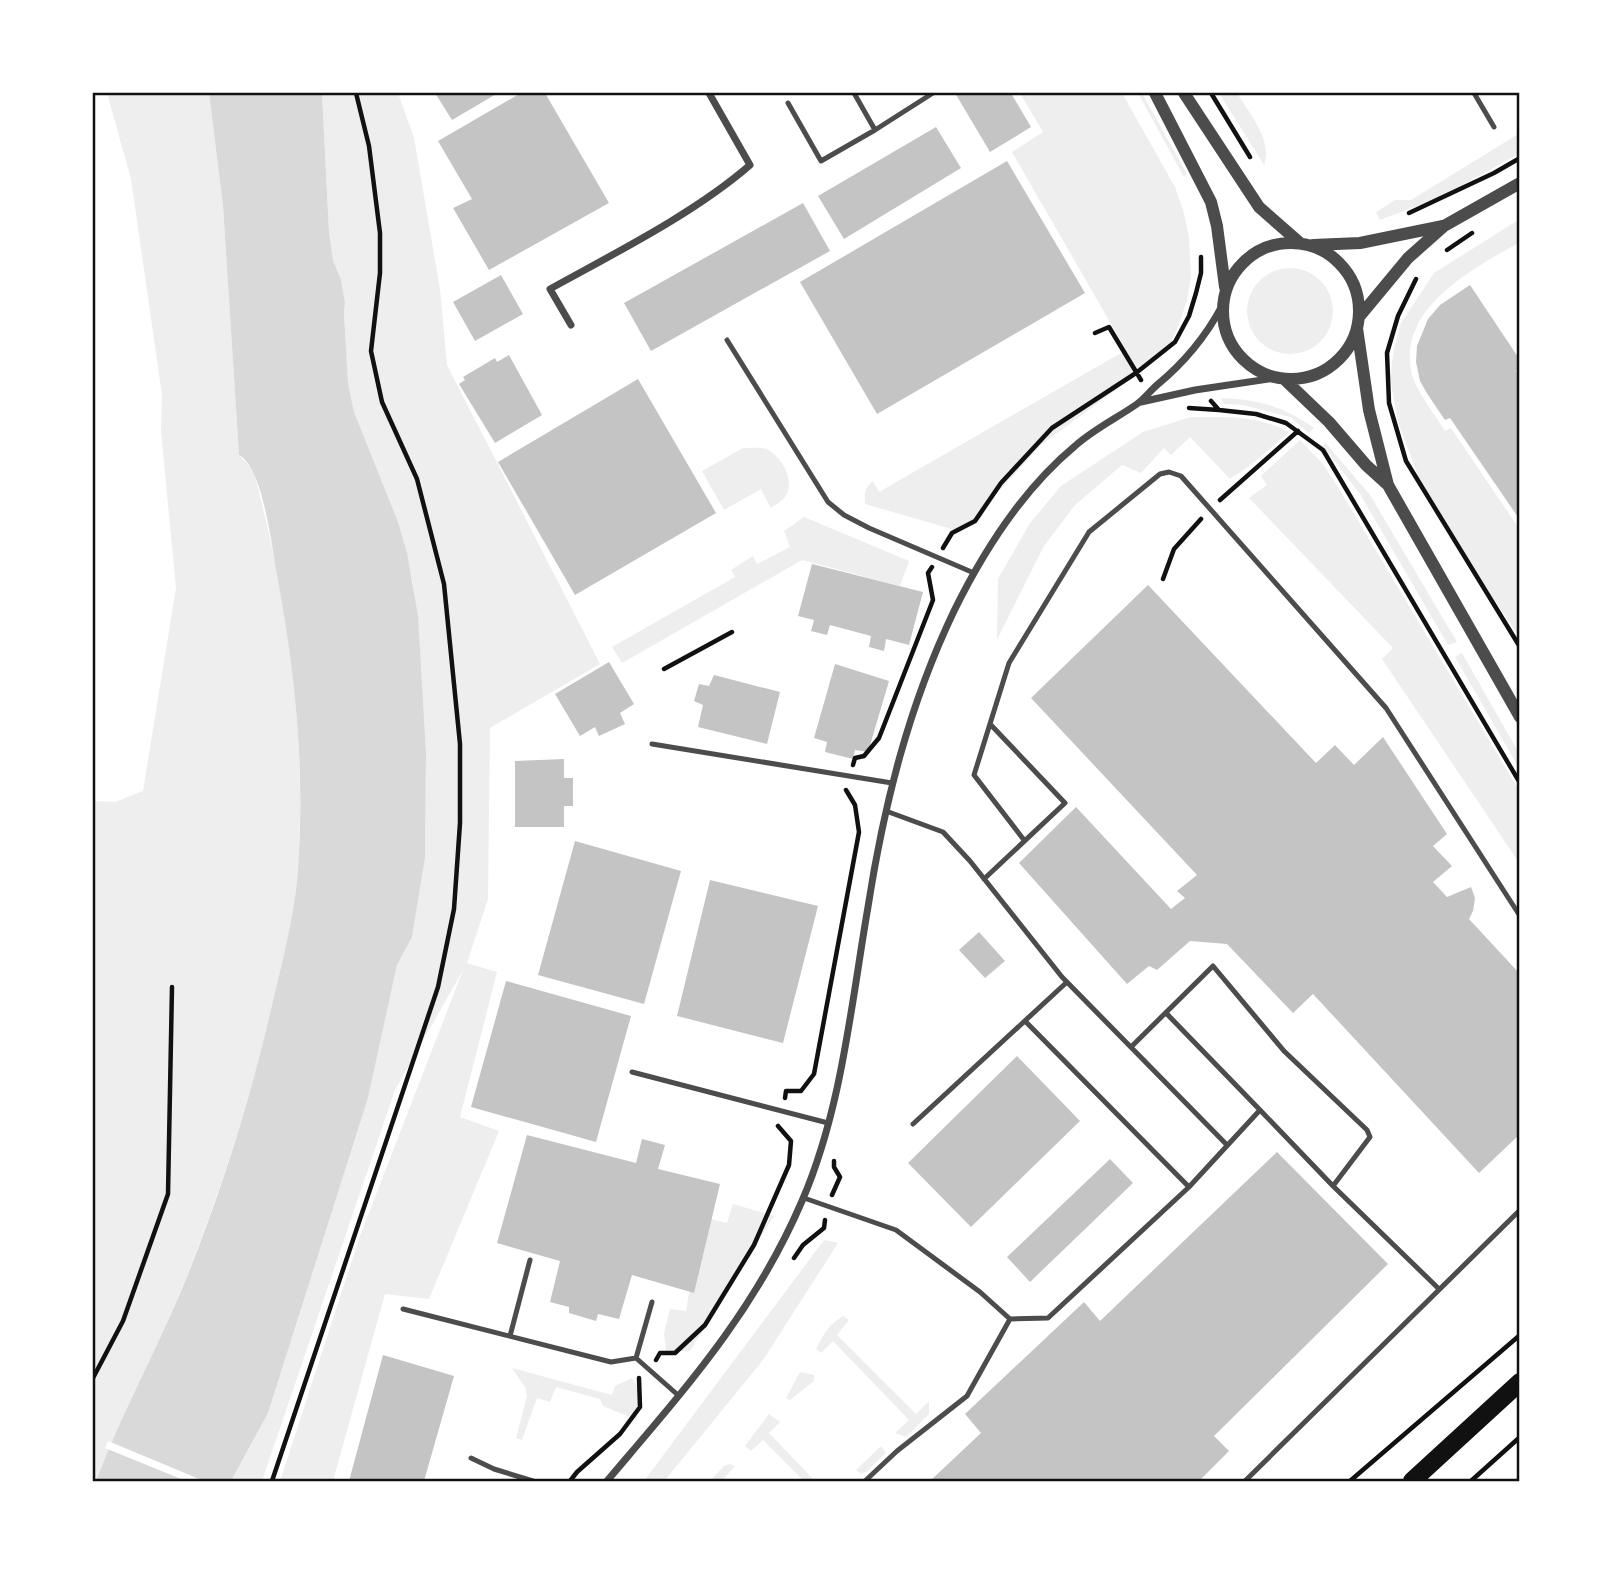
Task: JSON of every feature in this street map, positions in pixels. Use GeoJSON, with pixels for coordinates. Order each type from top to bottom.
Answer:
{"type":"FeatureCollection","features":[{"type":"Feature","properties":{"kind":"main road"},"geometry":{"type":"LineString","coordinates":[[1412,1481],[1520,1382]]}},
{"type":"Feature","properties":{"kind":"street"},"geometry":{"type":"LineString","coordinates":[[607,1481],[715,1353],[750,1303],[804,1198],[828,1123],[844,1055],[892,783],[926,676],[974,573],[1005,523],[1044,474],[1091,432],[1139,402],[1191,354],[1207,335],[1222,306],[1225,290],[1219,239],[1210,202],[1199,174],[1155,93]]}},
{"type":"Feature","properties":{"kind":"street"},"geometry":{"type":"LineString","coordinates":[[1184,93],[1259,207],[1304,244],[1326,253],[1347,272],[1355,289],[1368,410],[1388,485],[1520,717]]}},
{"type":"Feature","properties":{"kind":"street"},"geometry":{"type":"LineString","coordinates":[[571,325],[550,289],[649,233],[733,180],[750,164],[712,94]]}},
{"type":"Feature","properties":{"kind":"street"},"geometry":{"type":"LineString","coordinates":[[1139,402],[1195,390],[1313,376],[1330,367],[1344,353],[1358,322],[1408,258],[1444,226],[1520,183]]}},
{"type":"Feature","properties":{"kind":"street"},"geometry":{"type":"LineString","coordinates":[[1225,290],[1239,265],[1254,253],[1271,245],[1360,243],[1444,226]]}},
{"type":"Feature","properties":{"kind":"street"},"geometry":{"type":"LineString","coordinates":[[1222,306],[1226,335],[1236,352],[1250,366],[1280,379],[1329,422],[1357,456],[1388,485]]}},
{"type":"Feature","properties":{"kind":"lane"},"geometry":{"type":"LineString","coordinates":[[854,93],[875,130]]}},
{"type":"Feature","properties":{"kind":"lane"},"geometry":{"type":"LineString","coordinates":[[788,103],[821,161],[933,93]]}},
{"type":"Feature","properties":{"kind":"lane"},"geometry":{"type":"LineString","coordinates":[[1474,93],[1493,127]]}},
{"type":"Feature","properties":{"kind":"lane"},"geometry":{"type":"LineString","coordinates":[[727,340],[828,502],[844,515],[869,528],[917,546],[974,573]]}},
{"type":"Feature","properties":{"kind":"lane"},"geometry":{"type":"LineString","coordinates":[[1024,840],[974,775],[1009,663],[1089,532],[1160,474],[1169,472],[1181,476],[1386,708],[1520,916]]}},
{"type":"Feature","properties":{"kind":"lane"},"geometry":{"type":"LineString","coordinates":[[984,879],[1065,803],[990,724]]}},
{"type":"Feature","properties":{"kind":"lane"},"geometry":{"type":"LineString","coordinates":[[652,744],[892,783]]}},
{"type":"Feature","properties":{"kind":"lane"},"geometry":{"type":"LineString","coordinates":[[886,811],[943,832],[1067,982],[1227,1145]]}},
{"type":"Feature","properties":{"kind":"lane"},"geometry":{"type":"LineString","coordinates":[[1131,1047],[1213,966],[1284,1051],[1367,1130],[1370,1137],[1333,1186]]}},
{"type":"Feature","properties":{"kind":"lane"},"geometry":{"type":"LineString","coordinates":[[913,1124],[1067,982]]}},
{"type":"Feature","properties":{"kind":"lane"},"geometry":{"type":"LineString","coordinates":[[1166,1013],[1333,1186],[1439,1289]]}},
{"type":"Feature","properties":{"kind":"lane"},"geometry":{"type":"LineString","coordinates":[[1025,1021],[1189,1187]]}},
{"type":"Feature","properties":{"kind":"lane"},"geometry":{"type":"LineString","coordinates":[[632,1072],[828,1123]]}},
{"type":"Feature","properties":{"kind":"lane"},"geometry":{"type":"LineString","coordinates":[[804,1198],[896,1230],[980,1293],[1010,1320],[1048,1318],[1189,1187],[1260,1110]]}},
{"type":"Feature","properties":{"kind":"lane"},"geometry":{"type":"LineString","coordinates":[[1245,1481],[1520,1210]]}},
{"type":"Feature","properties":{"kind":"lane"},"geometry":{"type":"LineString","coordinates":[[510,1336],[530,1260]]}},
{"type":"Feature","properties":{"kind":"lane"},"geometry":{"type":"LineString","coordinates":[[636,1358],[652,1302]]}},
{"type":"Feature","properties":{"kind":"lane"},"geometry":{"type":"LineString","coordinates":[[403,1309],[611,1362],[636,1358]]}},
{"type":"Feature","properties":{"kind":"lane"},"geometry":{"type":"LineString","coordinates":[[865,1481],[897,1451],[967,1396],[1010,1320]]}},
{"type":"Feature","properties":{"kind":"lane"},"geometry":{"type":"LineString","coordinates":[[636,1358],[679,1396]]}},
{"type":"Feature","properties":{"kind":"lane"},"geometry":{"type":"LineString","coordinates":[[471,1458],[494,1469],[533,1481]]}},
{"type":"Feature","properties":{"kind":"path"},"geometry":{"type":"LineString","coordinates":[[272,1481],[438,987],[454,909],[460,823],[460,744],[444,584],[417,479],[382,402],[371,351],[380,273],[380,233],[369,146],[356,93]]}},
{"type":"Feature","properties":{"kind":"path"},"geometry":{"type":"LineString","coordinates":[[1211,93],[1251,160]]}},
{"type":"Feature","properties":{"kind":"path"},"geometry":{"type":"LineString","coordinates":[[1407,214],[1520,158]]}},
{"type":"Feature","properties":{"kind":"path"},"geometry":{"type":"LineString","coordinates":[[1445,251],[1476,230]]}},
{"type":"Feature","properties":{"kind":"path"},"geometry":{"type":"LineString","coordinates":[[1175,342],[1189,316],[1196,293],[1201,250]]}},
{"type":"Feature","properties":{"kind":"path"},"geometry":{"type":"LineString","coordinates":[[1419,274],[1398,316],[1387,353],[1389,403],[1406,461],[1520,647]]}},
{"type":"Feature","properties":{"kind":"path"},"geometry":{"type":"LineString","coordinates":[[1095,333],[1109,327],[1149,393]]}},
{"type":"Feature","properties":{"kind":"path"},"geometry":{"type":"LineString","coordinates":[[1206,395],[1219,410]]}},
{"type":"Feature","properties":{"kind":"path"},"geometry":{"type":"LineString","coordinates":[[1180,407],[1256,414],[1286,423],[1323,450],[1520,783]]}},
{"type":"Feature","properties":{"kind":"path"},"geometry":{"type":"LineString","coordinates":[[1255,470],[1298,431]]}},
{"type":"Feature","properties":{"kind":"path"},"geometry":{"type":"LineString","coordinates":[[664,668],[732,632]]}},
{"type":"Feature","properties":{"kind":"path"},"geometry":{"type":"LineString","coordinates":[[93,1378],[123,1321],[168,1194],[172,987]]}},
{"type":"Feature","properties":{"kind":"path"},"geometry":{"type":"LineString","coordinates":[[789,1265],[803,1245],[824,1228],[826,1206],[840,1177],[834,1167],[834,1154]]}},
{"type":"Feature","properties":{"kind":"path"},"geometry":{"type":"LineString","coordinates":[[1350,1481],[1520,1335]]}},
{"type":"Feature","properties":{"kind":"path"},"geometry":{"type":"LineString","coordinates":[[1471,1481],[1520,1437]]}},
{"type":"Feature","properties":{"kind":"shaded area"},"geometry":{"type":"Polygon","coordinates":[[[107,93],[209,93],[223,206],[239,455],[255,476],[286,626],[298,728],[300,830],[297,881],[287,941],[256,1071],[235,1140],[212,1210],[175,1304],[96,1481],[93,1481],[93,801],[115,802],[143,791],[176,588],[161,431],[162,395],[131,179],[107,93]]]}},
{"type":"Feature","properties":{"kind":"shaded area"},"geometry":{"type":"Polygon","coordinates":[[[209,93],[322,93],[329,232],[333,260],[341,280],[345,302],[348,383],[354,412],[398,522],[407,553],[418,616],[426,754],[425,858],[412,937],[397,965],[368,1098],[268,1413],[231,1481],[96,1481],[186,1279],[224,1175],[265,1033],[287,939],[297,881],[300,766],[294,689],[284,613],[265,509],[254,475],[247,462],[239,455],[223,206],[209,93]]]}},
{"type":"Feature","properties":{"kind":"shaded area"},"geometry":{"type":"Polygon","coordinates":[[[322,93],[398,93],[414,138],[440,289],[447,365],[600,664],[490,728],[488,899],[467,963],[497,972],[460,1117],[499,1131],[429,1299],[385,1294],[333,1481],[280,1481],[360,1236],[463,970],[395,1090],[262,1481],[231,1481],[268,1413],[368,1098],[397,965],[412,937],[425,858],[426,754],[413,584],[398,522],[354,412],[348,383],[345,302],[341,280],[333,260],[329,232],[322,93]]]}},
{"type":"Feature","properties":{"kind":"shaded area"},"geometry":{"type":"Polygon","coordinates":[[[1020,93],[1122,93],[1175,187],[1189,237],[1191,277],[1187,301],[1167,352],[1041,445],[992,499],[979,522],[955,530],[865,504],[867,488],[873,481],[879,492],[1126,350],[1012,152],[1043,132],[1020,93]]]}},
{"type":"Feature","properties":{"kind":"shaded area"},"geometry":{"type":"Polygon","coordinates":[[[1138,93],[1142,93],[1187,174],[1184,177],[1138,93]]]}},
{"type":"Feature","properties":{"kind":"shaded area"},"geometry":{"type":"Polygon","coordinates":[[[1219,93],[1237,93],[1253,118],[1263,137],[1266,156],[1264,165],[1219,93]]]}},
{"type":"Feature","properties":{"kind":"shaded area"},"geometry":{"type":"Polygon","coordinates":[[[1520,133],[1520,153],[1441,197],[1380,220],[1376,212],[1395,200],[1411,200],[1520,133]]]}},
{"type":"Feature","properties":{"kind":"shaded area"},"geometry":{"type":"Polygon","coordinates":[[[1520,219],[1520,242],[1461,278],[1442,294],[1427,311],[1416,330],[1410,351],[1412,375],[1422,395],[1445,431],[1451,428],[1520,530],[1520,638],[1419,478],[1398,422],[1390,378],[1401,323],[1434,273],[1520,219]]]}},
{"type":"Feature","properties":{"kind":"shaded area"},"geometry":{"type":"Polygon","coordinates":[[[1290,268],[1314,275],[1326,287],[1333,311],[1326,335],[1314,347],[1290,354],[1266,347],[1254,335],[1247,311],[1254,287],[1266,275],[1290,268]]]}},
{"type":"Feature","properties":{"kind":"shaded area"},"geometry":{"type":"Polygon","coordinates":[[[1221,398],[1247,400],[1270,406],[1314,428],[1309,433],[1290,417],[1243,405],[1224,404],[1221,398]]]}},
{"type":"Feature","properties":{"kind":"shaded area"},"geometry":{"type":"Polygon","coordinates":[[[1191,417],[1253,420],[1289,432],[1230,479],[1190,437],[1171,455],[1164,448],[1141,473],[1122,465],[1075,505],[1044,546],[997,640],[998,579],[1030,523],[1061,486],[1143,432],[1191,417]]]}},
{"type":"Feature","properties":{"kind":"shaded area"},"geometry":{"type":"Polygon","coordinates":[[[1300,440],[1323,464],[1341,492],[1520,792],[1520,864],[1382,659],[1393,648],[1249,498],[1267,485],[1261,476],[1300,440]]]}},
{"type":"Feature","properties":{"kind":"shaded area"},"geometry":{"type":"Polygon","coordinates":[[[1325,442],[1370,495],[1457,642],[1448,645],[1360,494],[1323,446],[1325,442]]]}},
{"type":"Feature","properties":{"kind":"shaded area"},"geometry":{"type":"Polygon","coordinates":[[[743,448],[766,449],[772,452],[786,470],[788,491],[784,498],[771,508],[761,489],[724,510],[702,471],[743,448]]]}},
{"type":"Feature","properties":{"kind":"shaded area"},"geometry":{"type":"Polygon","coordinates":[[[804,517],[909,561],[900,586],[802,560],[622,663],[612,647],[735,577],[731,570],[753,556],[757,564],[790,547],[784,531],[804,517]]]}},
{"type":"Feature","properties":{"kind":"shaded area"},"geometry":{"type":"Polygon","coordinates":[[[1462,653],[1520,755],[1520,770],[1455,657],[1462,653]]]}},
{"type":"Feature","properties":{"kind":"shaded area"},"geometry":{"type":"Polygon","coordinates":[[[733,1204],[774,1216],[690,1351],[666,1351],[664,1334],[670,1309],[686,1311],[711,1219],[727,1223],[733,1204]]]}},
{"type":"Feature","properties":{"kind":"shaded area"},"geometry":{"type":"Polygon","coordinates":[[[824,1240],[838,1243],[763,1360],[666,1479],[668,1481],[644,1481],[824,1240]]]}},
{"type":"Feature","properties":{"kind":"shaded area"},"geometry":{"type":"Polygon","coordinates":[[[843,1316],[849,1320],[837,1335],[916,1414],[929,1401],[929,1414],[906,1437],[895,1433],[909,1420],[833,1341],[821,1353],[816,1349],[827,1330],[843,1316]]]}},
{"type":"Feature","properties":{"kind":"shaded area"},"geometry":{"type":"Polygon","coordinates":[[[512,1368],[612,1395],[615,1386],[632,1378],[639,1389],[637,1420],[603,1406],[600,1399],[556,1387],[550,1402],[537,1398],[522,1440],[516,1438],[527,1396],[525,1387],[512,1368]]]}},
{"type":"Feature","properties":{"kind":"shaded area"},"geometry":{"type":"Polygon","coordinates":[[[800,1372],[814,1375],[814,1381],[790,1400],[786,1398],[800,1372]]]}},
{"type":"Feature","properties":{"kind":"shaded area"},"geometry":{"type":"Polygon","coordinates":[[[769,1414],[780,1422],[769,1433],[815,1481],[804,1481],[763,1440],[751,1451],[745,1446],[769,1414]]]}},
{"type":"Feature","properties":{"kind":"shaded area"},"geometry":{"type":"Polygon","coordinates":[[[881,1446],[886,1453],[866,1472],[861,1474],[856,1470],[881,1446]]]}},
{"type":"Feature","properties":{"kind":"shaded area"},"geometry":{"type":"Polygon","coordinates":[[[724,1466],[735,1466],[722,1481],[710,1481],[724,1466]]]}},
{"type":"Feature","properties":{"kind":"pier"},"geometry":{"type":"Polygon","coordinates":[[[108,1441],[204,1481],[186,1481],[105,1448],[108,1441]]]}},
{"type":"Feature","properties":{"kind":"building"},"geometry":{"type":"Polygon","coordinates":[[[435,93],[498,93],[452,120],[435,93]]]}},
{"type":"Feature","properties":{"kind":"building"},"geometry":{"type":"Polygon","coordinates":[[[521,93],[545,93],[609,203],[489,270],[453,208],[472,199],[438,141],[521,93]]]}},
{"type":"Feature","properties":{"kind":"building"},"geometry":{"type":"Polygon","coordinates":[[[955,93],[1011,93],[1031,127],[990,152],[955,93]]]}},
{"type":"Feature","properties":{"kind":"building"},"geometry":{"type":"Polygon","coordinates":[[[936,127],[961,168],[844,239],[818,196],[936,127]]]}},
{"type":"Feature","properties":{"kind":"building"},"geometry":{"type":"Polygon","coordinates":[[[1007,161],[1085,293],[877,414],[800,282],[1007,161]]]}},
{"type":"Feature","properties":{"kind":"building"},"geometry":{"type":"Polygon","coordinates":[[[803,203],[830,251],[651,351],[624,303],[803,203]]]}},
{"type":"Feature","properties":{"kind":"building"},"geometry":{"type":"Polygon","coordinates":[[[501,275],[523,314],[475,341],[453,302],[501,275]]]}},
{"type":"Feature","properties":{"kind":"building"},"geometry":{"type":"Polygon","coordinates":[[[1470,285],[1520,360],[1520,368],[1516,371],[1520,377],[1520,520],[1450,418],[1445,420],[1420,381],[1416,362],[1417,346],[1428,319],[1440,305],[1470,285]]]}},
{"type":"Feature","properties":{"kind":"building"},"geometry":{"type":"Polygon","coordinates":[[[509,355],[542,415],[495,443],[459,384],[465,380],[463,377],[495,358],[497,362],[509,355]]]}},
{"type":"Feature","properties":{"kind":"building"},"geometry":{"type":"Polygon","coordinates":[[[638,379],[716,513],[575,595],[498,462],[638,379]]]}},
{"type":"Feature","properties":{"kind":"building"},"geometry":{"type":"Polygon","coordinates":[[[812,564],[923,592],[909,645],[886,639],[884,651],[869,647],[871,636],[830,625],[827,635],[811,631],[814,620],[798,616],[812,564]]]}},
{"type":"Feature","properties":{"kind":"building"},"geometry":{"type":"Polygon","coordinates":[[[1148,585],[1316,763],[1335,745],[1354,765],[1383,737],[1447,834],[1433,846],[1452,866],[1433,882],[1447,897],[1471,887],[1475,898],[1469,919],[1520,974],[1520,1134],[1479,1173],[1313,994],[1293,1013],[1227,944],[1190,941],[1157,970],[1149,966],[1127,984],[1019,863],[1076,807],[1171,909],[1185,898],[1177,891],[1197,875],[1031,698],[1148,585]]]}},
{"type":"Feature","properties":{"kind":"building"},"geometry":{"type":"Polygon","coordinates":[[[609,662],[634,704],[620,713],[625,724],[599,736],[595,727],[580,736],[555,694],[609,662]]]}},
{"type":"Feature","properties":{"kind":"building"},"geometry":{"type":"Polygon","coordinates":[[[835,664],[889,681],[868,752],[855,750],[853,759],[825,752],[827,742],[814,738],[835,664]]]}},
{"type":"Feature","properties":{"kind":"building"},"geometry":{"type":"Polygon","coordinates":[[[714,675],[780,692],[767,744],[698,727],[703,705],[694,701],[699,684],[709,686],[714,675]]]}},
{"type":"Feature","properties":{"kind":"building"},"geometry":{"type":"Polygon","coordinates":[[[564,759],[564,778],[573,778],[573,806],[564,806],[564,827],[515,827],[515,761],[564,759]]]}},
{"type":"Feature","properties":{"kind":"building"},"geometry":{"type":"Polygon","coordinates":[[[575,841],[681,871],[644,1004],[538,975],[575,841]]]}},
{"type":"Feature","properties":{"kind":"building"},"geometry":{"type":"Polygon","coordinates":[[[710,880],[818,906],[783,1043],[677,1016],[710,880]]]}},
{"type":"Feature","properties":{"kind":"building"},"geometry":{"type":"Polygon","coordinates":[[[979,932],[1005,961],[985,978],[959,950],[979,932]]]}},
{"type":"Feature","properties":{"kind":"building"},"geometry":{"type":"Polygon","coordinates":[[[506,981],[631,1016],[596,1142],[471,1107],[506,981]]]}},
{"type":"Feature","properties":{"kind":"building"},"geometry":{"type":"Polygon","coordinates":[[[1017,1056],[1080,1121],[971,1227],[908,1163],[1017,1056]]]}},
{"type":"Feature","properties":{"kind":"building"},"geometry":{"type":"Polygon","coordinates":[[[527,1135],[636,1163],[642,1139],[665,1145],[658,1169],[720,1184],[694,1293],[632,1275],[619,1319],[598,1314],[596,1321],[569,1313],[569,1307],[550,1302],[560,1261],[497,1243],[527,1135]]]}},
{"type":"Feature","properties":{"kind":"building"},"geometry":{"type":"Polygon","coordinates":[[[1277,1152],[1388,1264],[1214,1436],[1229,1451],[1199,1481],[930,1481],[981,1433],[965,1414],[1084,1302],[1100,1321],[1277,1152]]]}},
{"type":"Feature","properties":{"kind":"building"},"geometry":{"type":"Polygon","coordinates":[[[1110,1159],[1133,1183],[1030,1282],[1007,1257],[1110,1159]]]}},
{"type":"Feature","properties":{"kind":"building"},"geometry":{"type":"Polygon","coordinates":[[[383,1355],[454,1376],[424,1481],[349,1481],[383,1355]]]}}]}
